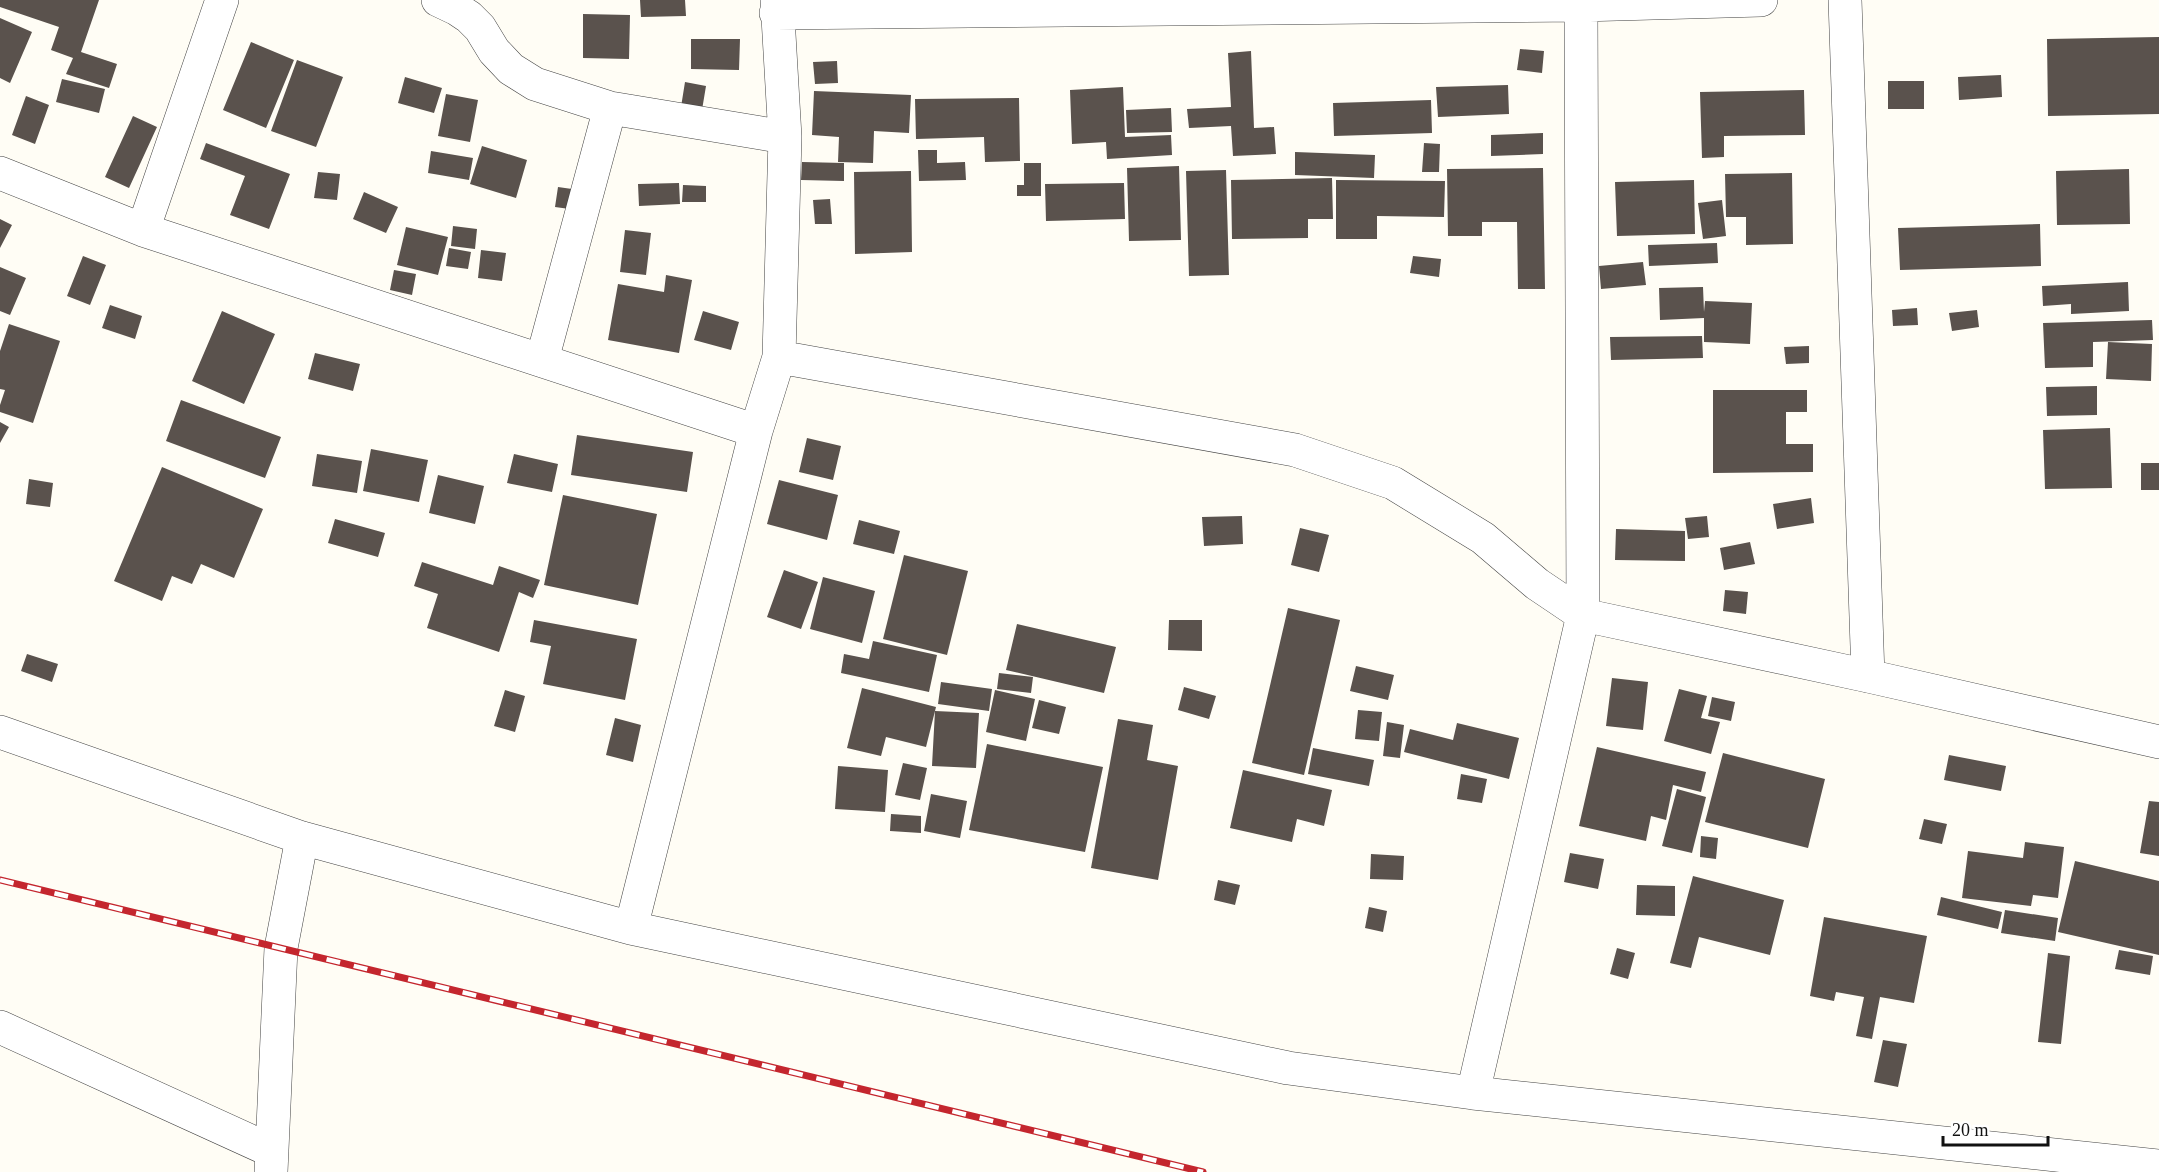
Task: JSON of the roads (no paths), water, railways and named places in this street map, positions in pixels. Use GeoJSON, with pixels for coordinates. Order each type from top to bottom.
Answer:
{"type":"FeatureCollection","features":[{"type":"Feature","properties":{"kind":"street"},"geometry":{"type":"LineString","coordinates":[[143,230],[222,0]]}},
{"type":"Feature","properties":{"kind":"street"},"geometry":{"type":"LineString","coordinates":[[631,928],[756,431],[779,357],[785,137],[776,7],[1581,5],[1761,0]]}},
{"type":"Feature","properties":{"kind":"street"},"geometry":{"type":"LineString","coordinates":[[1845,0],[1868,676]]}},
{"type":"Feature","properties":{"kind":"street"},"geometry":{"type":"LineString","coordinates":[[450,3],[480,28],[494,51],[511,69],[535,84],[610,108],[785,137]]}},
{"type":"Feature","properties":{"kind":"street"},"geometry":{"type":"LineString","coordinates":[[1473,1093],[1583,615],[1581,5]]}},
{"type":"Feature","properties":{"kind":"street"},"geometry":{"type":"LineString","coordinates":[[542,360],[610,108]]}},
{"type":"Feature","properties":{"kind":"street"},"geometry":{"type":"LineString","coordinates":[[0,173],[143,230],[756,431]]}},
{"type":"Feature","properties":{"kind":"street"},"geometry":{"type":"LineString","coordinates":[[779,357],[1295,450],[1393,483],[1484,538],[1537,584],[1583,615],[2159,742]]}},
{"type":"Feature","properties":{"kind":"street"},"geometry":{"type":"LineString","coordinates":[[0,732],[302,838],[631,928],[1288,1068],[1473,1093],[2159,1166]]}},
{"type":"Feature","properties":{"kind":"street"},"geometry":{"type":"LineString","coordinates":[[0,1027],[271,1161],[281,948],[302,838]]}},
{"type":"Feature","properties":{"kind":"railway"},"geometry":{"type":"LineString","coordinates":[[0,880],[1203,1172]]}}]}
